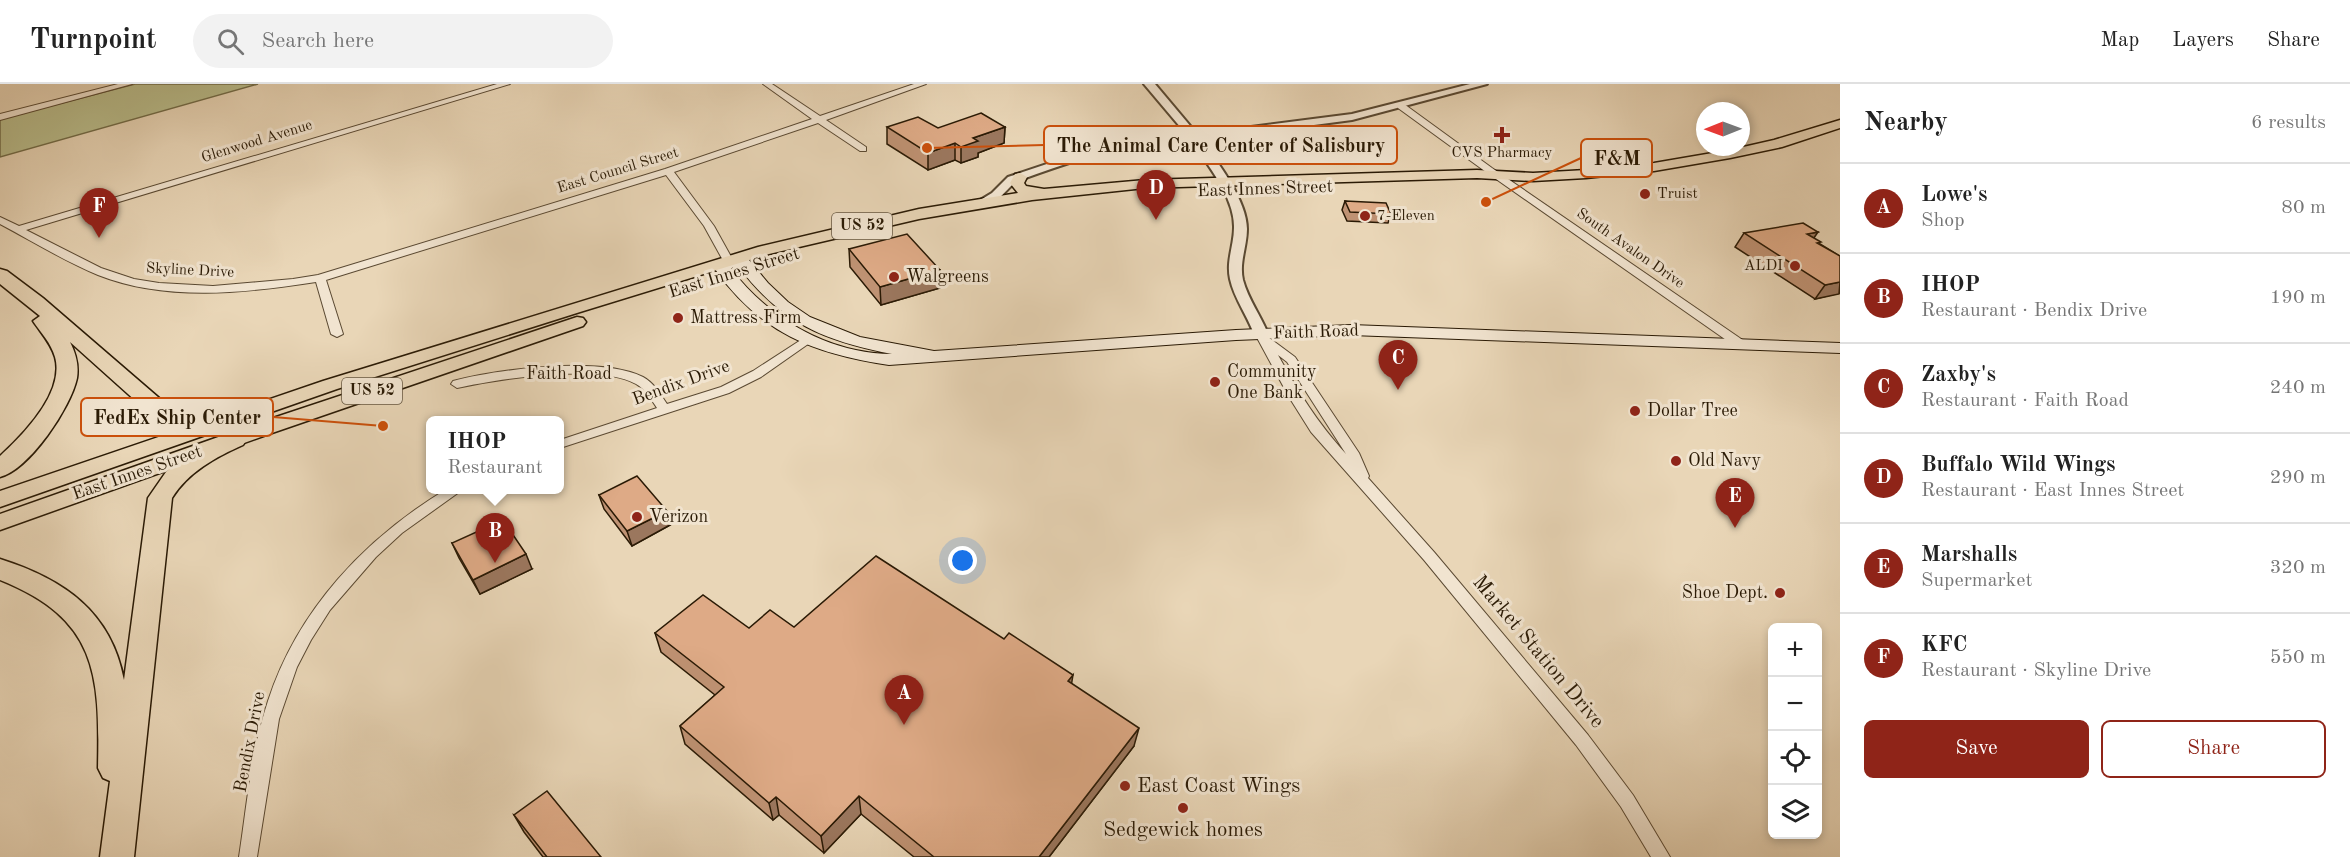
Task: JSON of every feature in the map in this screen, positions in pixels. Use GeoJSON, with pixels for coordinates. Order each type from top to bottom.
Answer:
{"type":"FeatureCollection","features":[{"type":"Feature","properties":{"kind":"highway","name":"US 52"},"geometry":{"type":"LineString","coordinates":[[1,276],[36,302],[165,415],[177,419],[194,420],[248,413]]}},
{"type":"Feature","properties":{"kind":"highway"},"geometry":{"type":"LineString","coordinates":[[0,469],[27,443],[53,409],[64,386],[67,365],[62,348],[52,333],[1,276]]}},
{"type":"Feature","properties":{"kind":"highway"},"geometry":{"type":"LineString","coordinates":[[117,857],[160,498],[174,478],[192,462],[236,439]]}},
{"type":"Feature","properties":{"kind":"highway"},"geometry":{"type":"LineString","coordinates":[[0,569],[30,580],[57,596],[87,624],[103,651],[111,683],[115,732],[111,857]]}},
{"type":"Feature","properties":{"kind":"main road","name":"East Innes Street"},"geometry":{"type":"LineString","coordinates":[[0,522],[843,230],[983,202],[1051,192],[1126,185],[1226,185],[1478,174],[1499,177],[1586,174],[1654,167],[1767,147],[1840,124]]}},
{"type":"Feature","properties":{"kind":"main road"},"geometry":{"type":"LineString","coordinates":[[1020,177],[1017,183],[1022,189],[1034,193],[1051,192]]}},
{"type":"Feature","properties":{"kind":"main road","name":"East Innes Street"},"geometry":{"type":"LineString","coordinates":[[0,499],[441,349],[728,268],[747,269],[872,235],[997,211],[1226,185]]}},
{"type":"Feature","properties":{"kind":"main road","name":"Faith Road"},"geometry":{"type":"LineString","coordinates":[[728,268],[765,317],[807,340],[854,355],[882,359],[907,360],[1261,334],[1389,330],[1743,346],[1840,348]]}},
{"type":"Feature","properties":{"kind":"main road","name":"Faith Road"},"geometry":{"type":"LineString","coordinates":[[747,269],[789,311],[820,330],[864,345],[936,357]]}},
{"type":"Feature","properties":{"kind":"street"},"geometry":{"type":"LineString","coordinates":[[0,117],[128,84]]}},
{"type":"Feature","properties":{"kind":"street","name":"Glenwood Avenue"},"geometry":{"type":"LineString","coordinates":[[18,229],[506,84]]}},
{"type":"Feature","properties":{"kind":"street"},"geometry":{"type":"LineString","coordinates":[[768,84],[863,149]]}},
{"type":"Feature","properties":{"kind":"street","name":"East Council Street"},"geometry":{"type":"LineString","coordinates":[[320,278],[668,171],[922,84]]}},
{"type":"Feature","properties":{"kind":"street","name":"Market Station Drive"},"geometry":{"type":"LineString","coordinates":[[1149,84],[1226,185],[1239,214],[1242,232],[1235,262],[1236,278],[1261,334],[1295,397],[1316,429],[1429,556],[1582,740],[1627,801],[1661,857]]}},
{"type":"Feature","properties":{"kind":"street"},"geometry":{"type":"LineString","coordinates":[[983,202],[996,196],[1008,181],[1088,154],[1192,138],[1295,126],[1401,106],[1482,84]]}},
{"type":"Feature","properties":{"kind":"street","name":"South Avalon Drive"},"geometry":{"type":"LineString","coordinates":[[1401,106],[1499,177],[1743,346]]}},
{"type":"Feature","properties":{"kind":"street","name":"Faith Road"},"geometry":{"type":"LineString","coordinates":[[668,171],[687,194],[721,245],[728,268]]}},
{"type":"Feature","properties":{"kind":"street","name":"Skyline Drive"},"geometry":{"type":"LineString","coordinates":[[0,220],[104,273],[136,283],[184,289],[230,290],[320,278]]}},
{"type":"Feature","properties":{"kind":"street"},"geometry":{"type":"LineString","coordinates":[[320,278],[337,334]]}},
{"type":"Feature","properties":{"kind":"street","name":"Bendix Drive"},"geometry":{"type":"LineString","coordinates":[[564,443],[665,411],[744,382],[807,340]]}},
{"type":"Feature","properties":{"kind":"street","name":"Faith Road"},"geometry":{"type":"LineString","coordinates":[[457,384],[497,375],[612,372],[632,377],[645,384],[665,411]]}},
{"type":"Feature","properties":{"kind":"street","name":"Bendix Drive"},"geometry":{"type":"LineString","coordinates":[[248,857],[276,702],[284,677],[309,629],[326,603],[363,560],[425,509],[448,494]]}},
{"type":"Feature","properties":{"kind":"green space"},"geometry":{"type":"Polygon","coordinates":[[[135,84],[258,84],[0,157],[0,119],[135,84]]]}},
{"type":"Feature","properties":{"kind":"building"},"geometry":{"type":"Polygon","coordinates":[[[981,113],[1005,127],[973,138],[978,141],[961,147],[955,143],[928,153],[887,127],[918,117],[938,128],[981,113]]]}},
{"type":"Feature","properties":{"kind":"building"},"geometry":{"type":"Polygon","coordinates":[[[1345,201],[1386,203],[1391,214],[1350,212],[1345,201]]]}},
{"type":"Feature","properties":{"kind":"building"},"geometry":{"type":"Polygon","coordinates":[[[1803,223],[1818,232],[1807,234],[1821,242],[1817,243],[1840,256],[1840,282],[1825,285],[1744,233],[1803,223]]]}},
{"type":"Feature","properties":{"kind":"building"},"geometry":{"type":"Polygon","coordinates":[[[907,234],[940,270],[880,287],[849,249],[907,234]]]}},
{"type":"Feature","properties":{"kind":"building"},"geometry":{"type":"Polygon","coordinates":[[[637,476],[667,511],[627,531],[599,495],[637,476]]]}},
{"type":"Feature","properties":{"kind":"building"},"geometry":{"type":"Polygon","coordinates":[[[503,520],[526,554],[473,580],[452,543],[503,520]]]}},
{"type":"Feature","properties":{"kind":"building"},"geometry":{"type":"Polygon","coordinates":[[[876,556],[1004,639],[1009,633],[1073,675],[1068,681],[1139,728],[1039,857],[934,857],[859,796],[821,836],[776,797],[769,803],[680,726],[724,687],[655,633],[703,595],[749,628],[770,610],[794,627],[876,556]]]}},
{"type":"Feature","properties":{"kind":"building"},"geometry":{"type":"Polygon","coordinates":[[[547,791],[601,857],[547,857],[514,815],[547,791]]]}},
{"type":"Feature","properties":{"kind":"place","name":"CVS Pharmacy"},"geometry":{"type":"Point","coordinates":[1502,135]}},
{"type":"Feature","properties":{"kind":"place","name":"The Animal Care Center of Salisbury"},"geometry":{"type":"Point","coordinates":[927,148]}},
{"type":"Feature","properties":{"kind":"place","name":"Truist"},"geometry":{"type":"Point","coordinates":[1645,194]}},
{"type":"Feature","properties":{"kind":"place","name":"F&M"},"geometry":{"type":"Point","coordinates":[1486,202]}},
{"type":"Feature","properties":{"kind":"place","name":"7-Eleven"},"geometry":{"type":"Point","coordinates":[1365,216]}},
{"type":"Feature","properties":{"kind":"place","name":"Buffalo Wild Wings"},"geometry":{"type":"Point","coordinates":[1156,220]}},
{"type":"Feature","properties":{"kind":"place","name":"KFC"},"geometry":{"type":"Point","coordinates":[99,238]}},
{"type":"Feature","properties":{"kind":"place","name":"ALDI"},"geometry":{"type":"Point","coordinates":[1795,266]}},
{"type":"Feature","properties":{"kind":"place","name":"Walgreens"},"geometry":{"type":"Point","coordinates":[894,277]}},
{"type":"Feature","properties":{"kind":"place","name":"Mattress Firm"},"geometry":{"type":"Point","coordinates":[678,318]}},
{"type":"Feature","properties":{"kind":"place","name":"Community One Bank"},"geometry":{"type":"Point","coordinates":[1215,382]}},
{"type":"Feature","properties":{"kind":"place","name":"Zaxby's"},"geometry":{"type":"Point","coordinates":[1398,390]}},
{"type":"Feature","properties":{"kind":"place","name":"Dollar Tree"},"geometry":{"type":"Point","coordinates":[1635,411]}},
{"type":"Feature","properties":{"kind":"place","name":"FedEx Ship Center"},"geometry":{"type":"Point","coordinates":[383,426]}},
{"type":"Feature","properties":{"kind":"place","name":"Old Navy"},"geometry":{"type":"Point","coordinates":[1676,461]}},
{"type":"Feature","properties":{"kind":"place","name":"Verizon"},"geometry":{"type":"Point","coordinates":[637,517]}},
{"type":"Feature","properties":{"kind":"place","name":"Marshalls"},"geometry":{"type":"Point","coordinates":[1735,528]}},
{"type":"Feature","properties":{"kind":"place","name":"IHOP"},"geometry":{"type":"Point","coordinates":[495,563]}},
{"type":"Feature","properties":{"kind":"place","name":"Shoe Dept."},"geometry":{"type":"Point","coordinates":[1780,593]}},
{"type":"Feature","properties":{"kind":"place","name":"Lowe's"},"geometry":{"type":"Point","coordinates":[904,725]}},
{"type":"Feature","properties":{"kind":"place","name":"East Coast Wings"},"geometry":{"type":"Point","coordinates":[1125,786]}},
{"type":"Feature","properties":{"kind":"place","name":"Sedgewick homes"},"geometry":{"type":"Point","coordinates":[1183,808]}}]}
